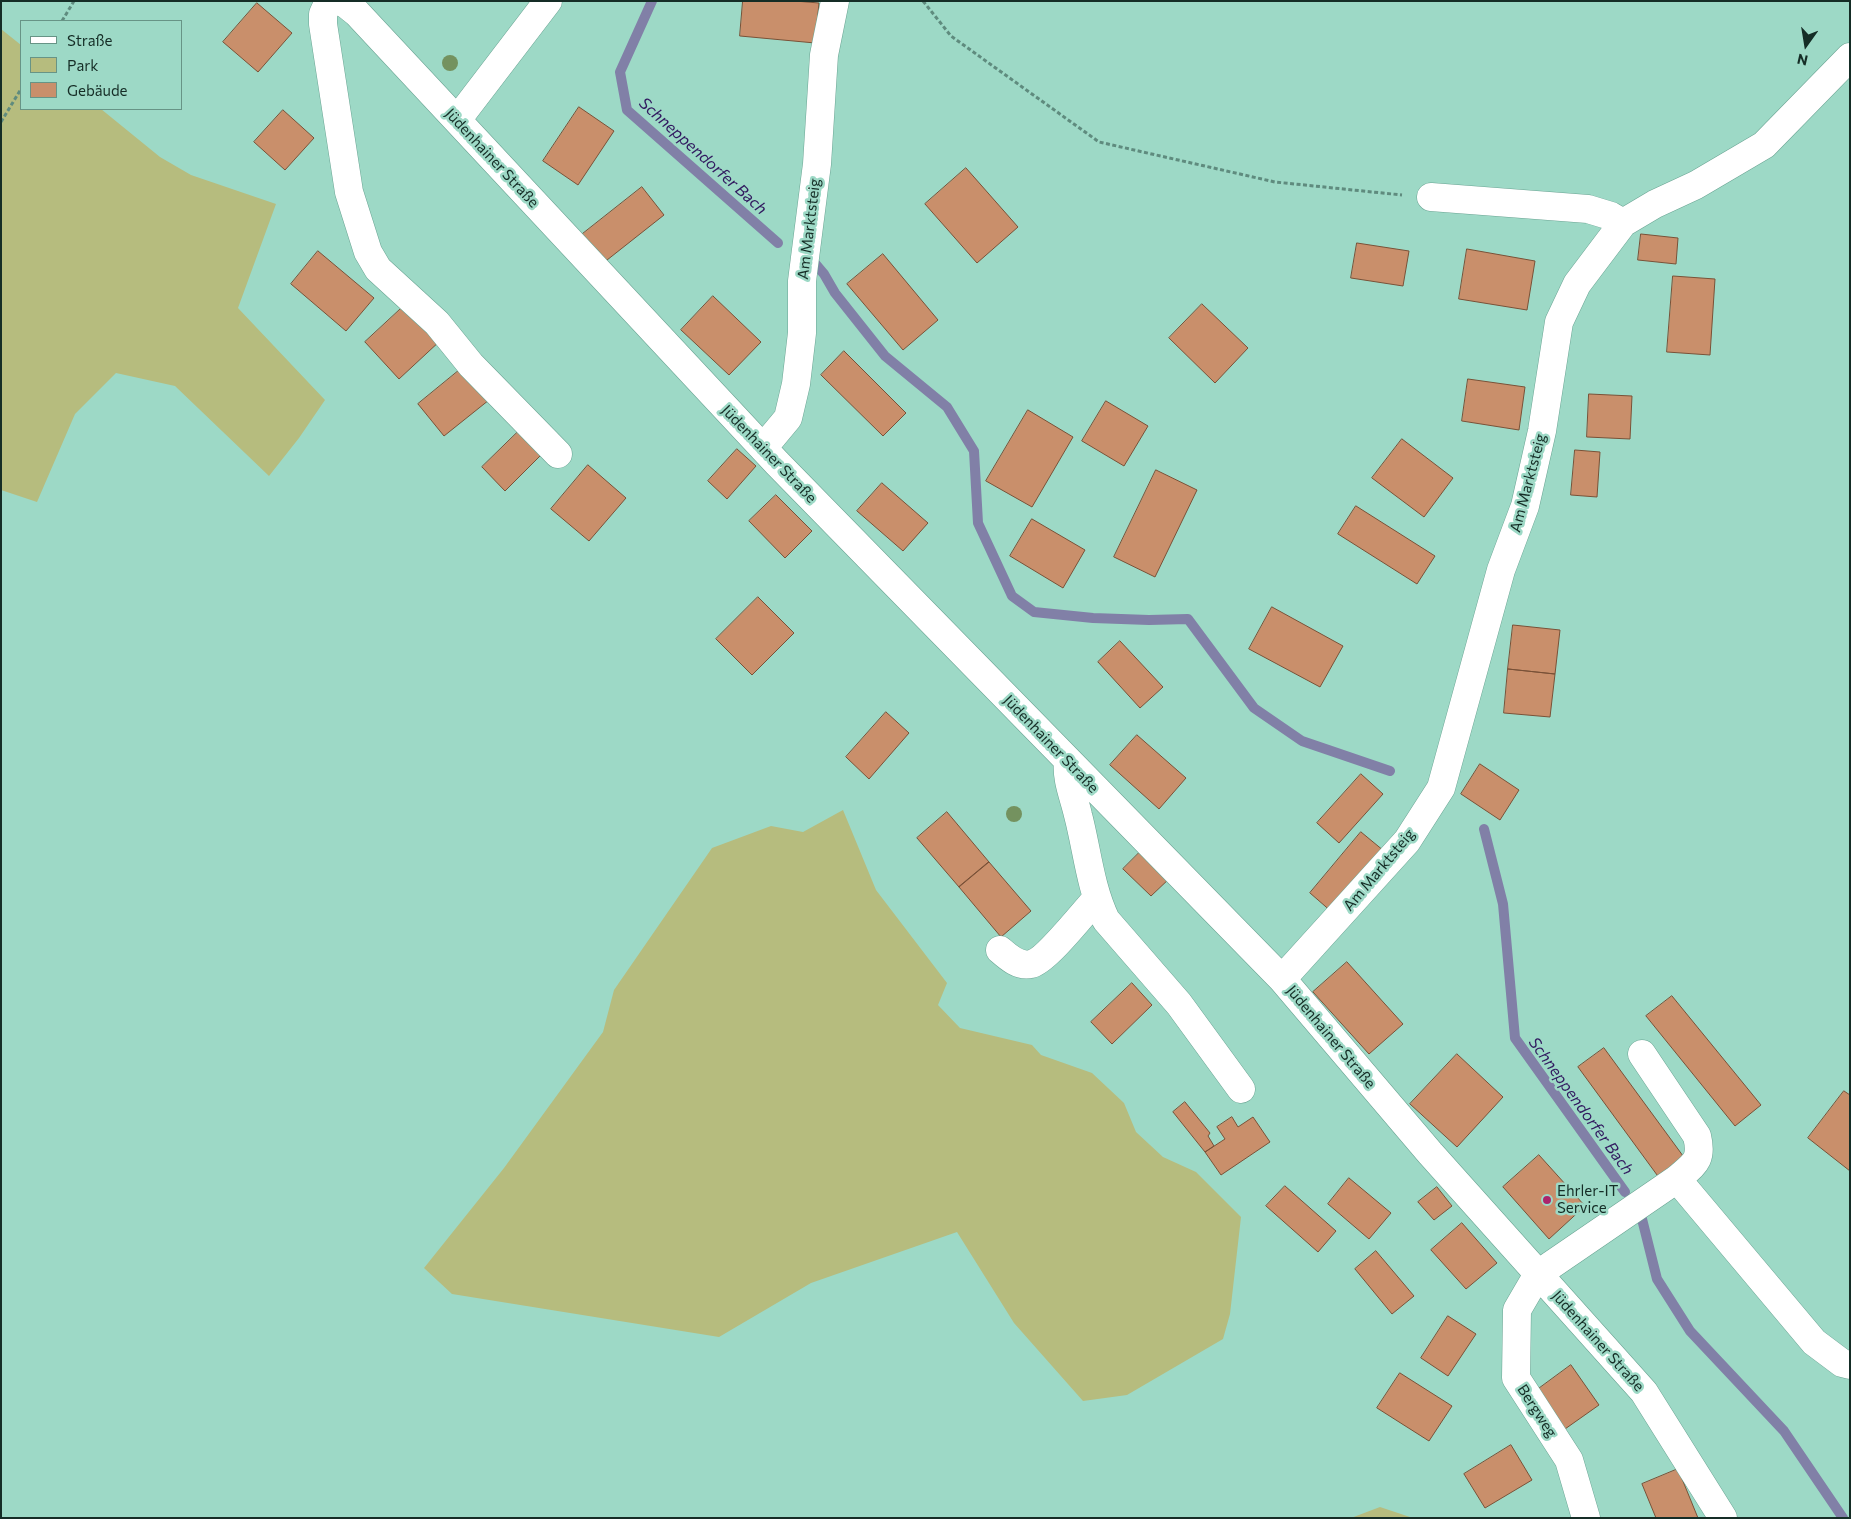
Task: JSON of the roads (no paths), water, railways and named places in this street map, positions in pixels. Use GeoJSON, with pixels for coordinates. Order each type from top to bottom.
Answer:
{"type":"FeatureCollection","features":[{"type":"Feature","properties":{"kind":"street"},"geometry":{"type":"LineString","coordinates":[[329,1],[323,14],[323,24],[350,192],[368,252],[378,269],[437,323],[471,365],[558,454]]}},
{"type":"Feature","properties":{"kind":"street"},"geometry":{"type":"LineString","coordinates":[[457,120],[548,1]]}},
{"type":"Feature","properties":{"kind":"street","name":"Am Marktsteig"},"geometry":{"type":"LineString","coordinates":[[763,448],[788,418],[796,384],[802,332],[802,281],[817,164],[824,55],[835,1]]}},
{"type":"Feature","properties":{"kind":"street","name":"Jüdenhainer Straße"},"geometry":{"type":"LineString","coordinates":[[356,5],[457,120],[763,448],[1282,979],[1430,1153],[1644,1392],[1722,1518]]}},
{"type":"Feature","properties":{"kind":"street","name":"Am Marktsteig"},"geometry":{"type":"LineString","coordinates":[[1282,979],[1407,841],[1441,788],[1501,570],[1525,506],[1542,431],[1559,322],[1577,284],[1623,224],[1655,204],[1705,180],[1764,145],[1850,57]]}},
{"type":"Feature","properties":{"kind":"street"},"geometry":{"type":"LineString","coordinates":[[1431,197],[1588,209],[1611,216],[1623,224]]}},
{"type":"Feature","properties":{"kind":"street"},"geometry":{"type":"LineString","coordinates":[[1068,762],[1067,773],[1097,898],[1106,920],[1179,1004],[1241,1090]]}},
{"type":"Feature","properties":{"kind":"street"},"geometry":{"type":"LineString","coordinates":[[1000,950],[1015,962],[1031,964],[1044,958],[1097,898]]}},
{"type":"Feature","properties":{"kind":"street"},"geometry":{"type":"LineString","coordinates":[[1538,1274],[1677,1180],[1697,1161],[1700,1149],[1697,1136],[1642,1054]]}},
{"type":"Feature","properties":{"kind":"street"},"geometry":{"type":"LineString","coordinates":[[1677,1180],[1814,1342],[1842,1363],[1850,1365]]}},
{"type":"Feature","properties":{"kind":"street","name":"Bergweg"},"geometry":{"type":"LineString","coordinates":[[1538,1274],[1517,1310],[1516,1378],[1569,1460],[1586,1518]]}},
{"type":"Feature","properties":{"kind":"waterway","name":"Schneppendorfer Bach"},"geometry":{"type":"LineString","coordinates":[[652,1],[620,72],[627,110],[778,243]]}},
{"type":"Feature","properties":{"kind":"waterway","name":"Schneppendorfer Bach"},"geometry":{"type":"LineString","coordinates":[[813,261],[824,274],[835,293],[885,356],[947,407],[974,451],[978,523],[1012,596],[1034,612],[1093,618],[1188,619],[1254,708],[1302,741],[1390,771]]}},
{"type":"Feature","properties":{"kind":"waterway","name":"Schneppendorfer Bach"},"geometry":{"type":"LineString","coordinates":[[1484,829],[1503,904],[1515,1038],[1625,1192]]}},
{"type":"Feature","properties":{"kind":"waterway","name":"Schneppendorfer Bach"},"geometry":{"type":"LineString","coordinates":[[1641,1215],[1657,1279],[1690,1331],[1784,1431],[1843,1518]]}},
{"type":"Feature","properties":{"kind":"place","name":"Ehrler-IT Service"},"geometry":{"type":"Point","coordinates":[1547,1200]}}]}
